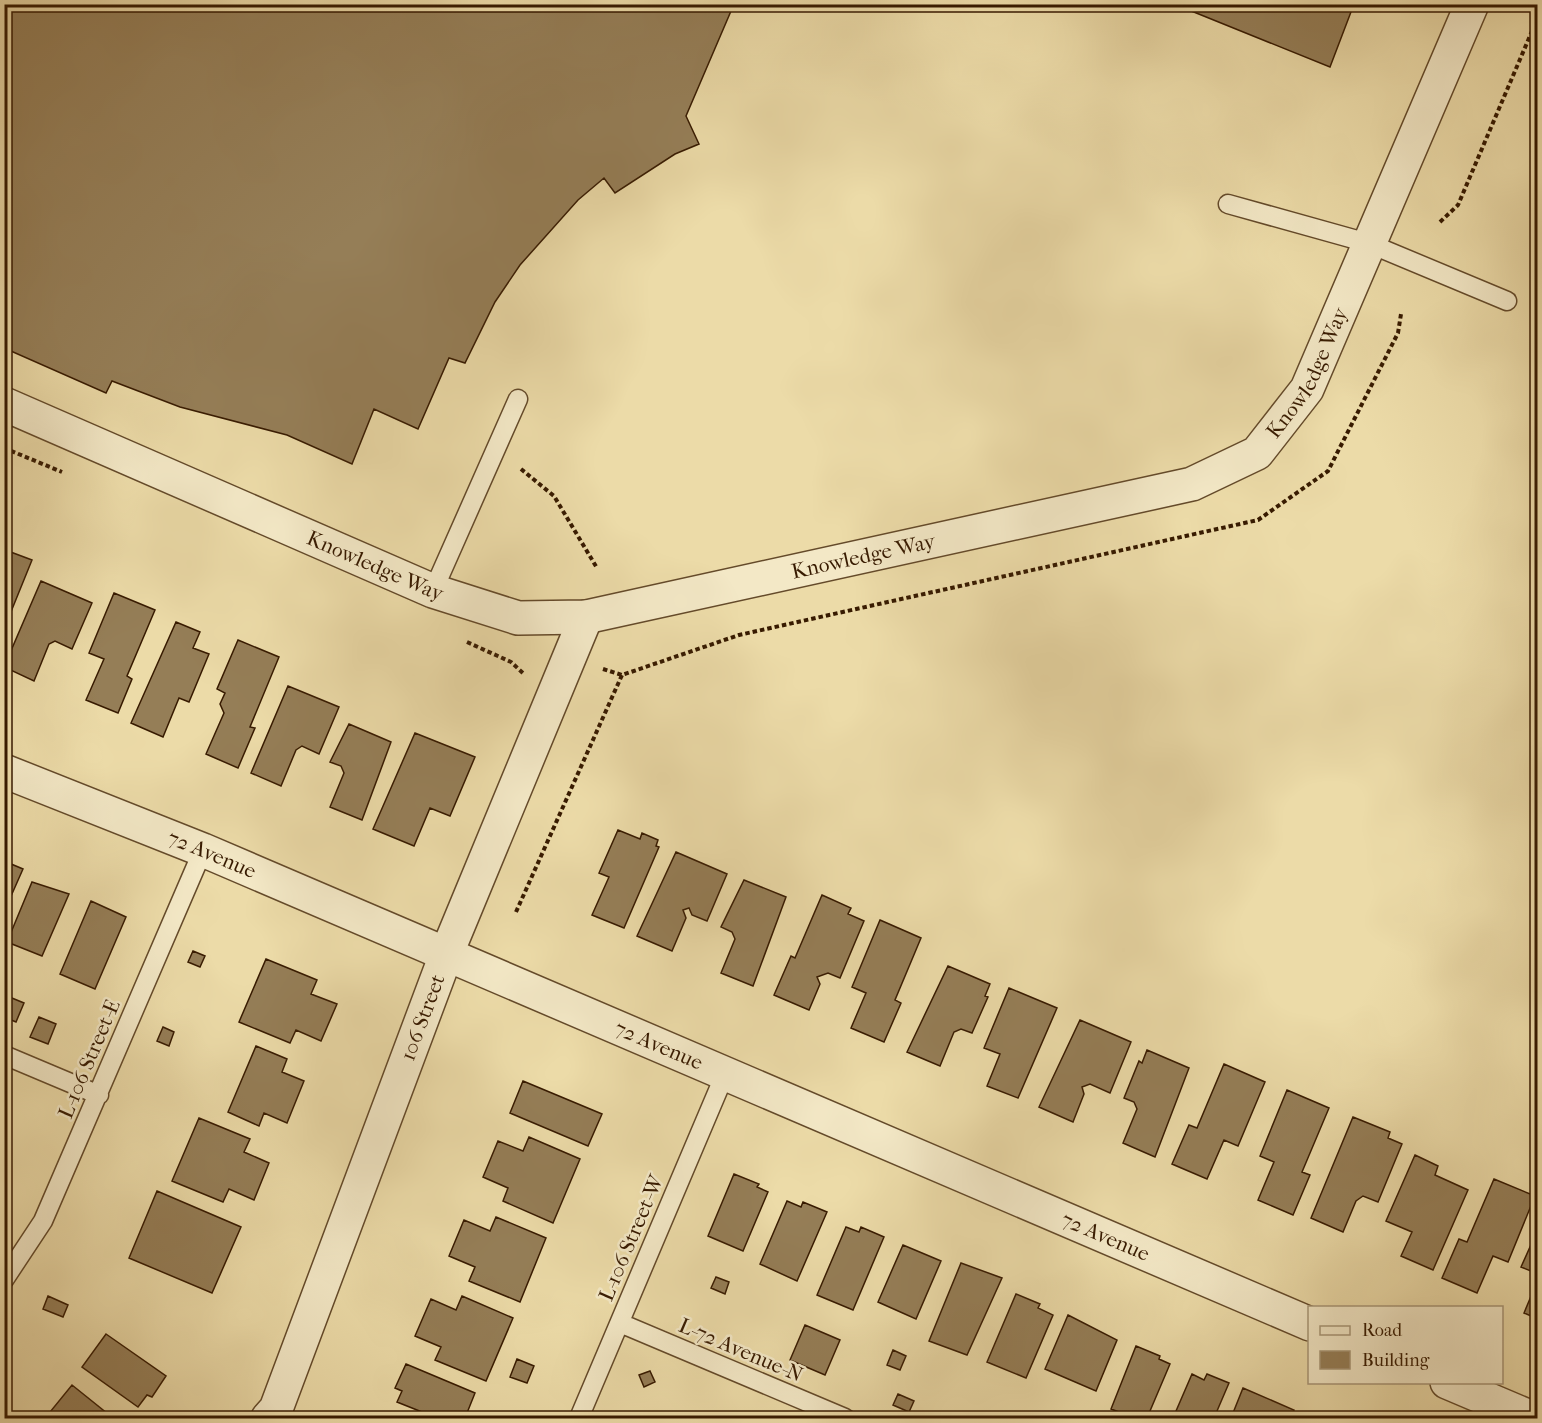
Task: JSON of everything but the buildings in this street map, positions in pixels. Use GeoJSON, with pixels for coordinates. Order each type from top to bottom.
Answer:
{"type":"FeatureCollection","features":[{"type":"Feature","properties":{"kind":"street","name":"Knowledge Way"},"geometry":{"type":"LineString","coordinates":[[4,404],[433,591],[518,618],[586,617],[1192,484],[1257,453],[1307,389],[1472,4]]}},
{"type":"Feature","properties":{"kind":"street","name":"106 Street"},"geometry":{"type":"LineString","coordinates":[[278,1415],[446,955],[586,617]]}},
{"type":"Feature","properties":{"kind":"street","name":"72 Avenue"},"geometry":{"type":"LineString","coordinates":[[4,771],[203,850],[1308,1323]]}},
{"type":"Feature","properties":{"kind":"street"},"geometry":{"type":"LineString","coordinates":[[1449,1384],[1532,1419]]}},
{"type":"Feature","properties":{"kind":"lane"},"geometry":{"type":"LineString","coordinates":[[1228,204],[1368,243],[1507,301]]}},
{"type":"Feature","properties":{"kind":"lane"},"geometry":{"type":"LineString","coordinates":[[433,591],[518,399]]}},
{"type":"Feature","properties":{"kind":"lane","name":"L-106 Street-E"},"geometry":{"type":"LineString","coordinates":[[4,1280],[43,1221],[203,850]]}},
{"type":"Feature","properties":{"kind":"lane"},"geometry":{"type":"LineString","coordinates":[[4,1055],[99,1095]]}},
{"type":"Feature","properties":{"kind":"lane","name":"L-106 Street-W"},"geometry":{"type":"LineString","coordinates":[[579,1419],[725,1074]]}},
{"type":"Feature","properties":{"kind":"lane","name":"L-72 Avenue-N"},"geometry":{"type":"LineString","coordinates":[[620,1323],[844,1419]]}},
{"type":"Feature","properties":{"kind":"path"},"geometry":{"type":"LineString","coordinates":[[1440,222],[1458,205],[1538,17]]}},
{"type":"Feature","properties":{"kind":"path"},"geometry":{"type":"LineString","coordinates":[[521,469],[554,496],[597,567]]}},
{"type":"Feature","properties":{"kind":"path"},"geometry":{"type":"LineString","coordinates":[[516,912],[622,675]]}}]}
